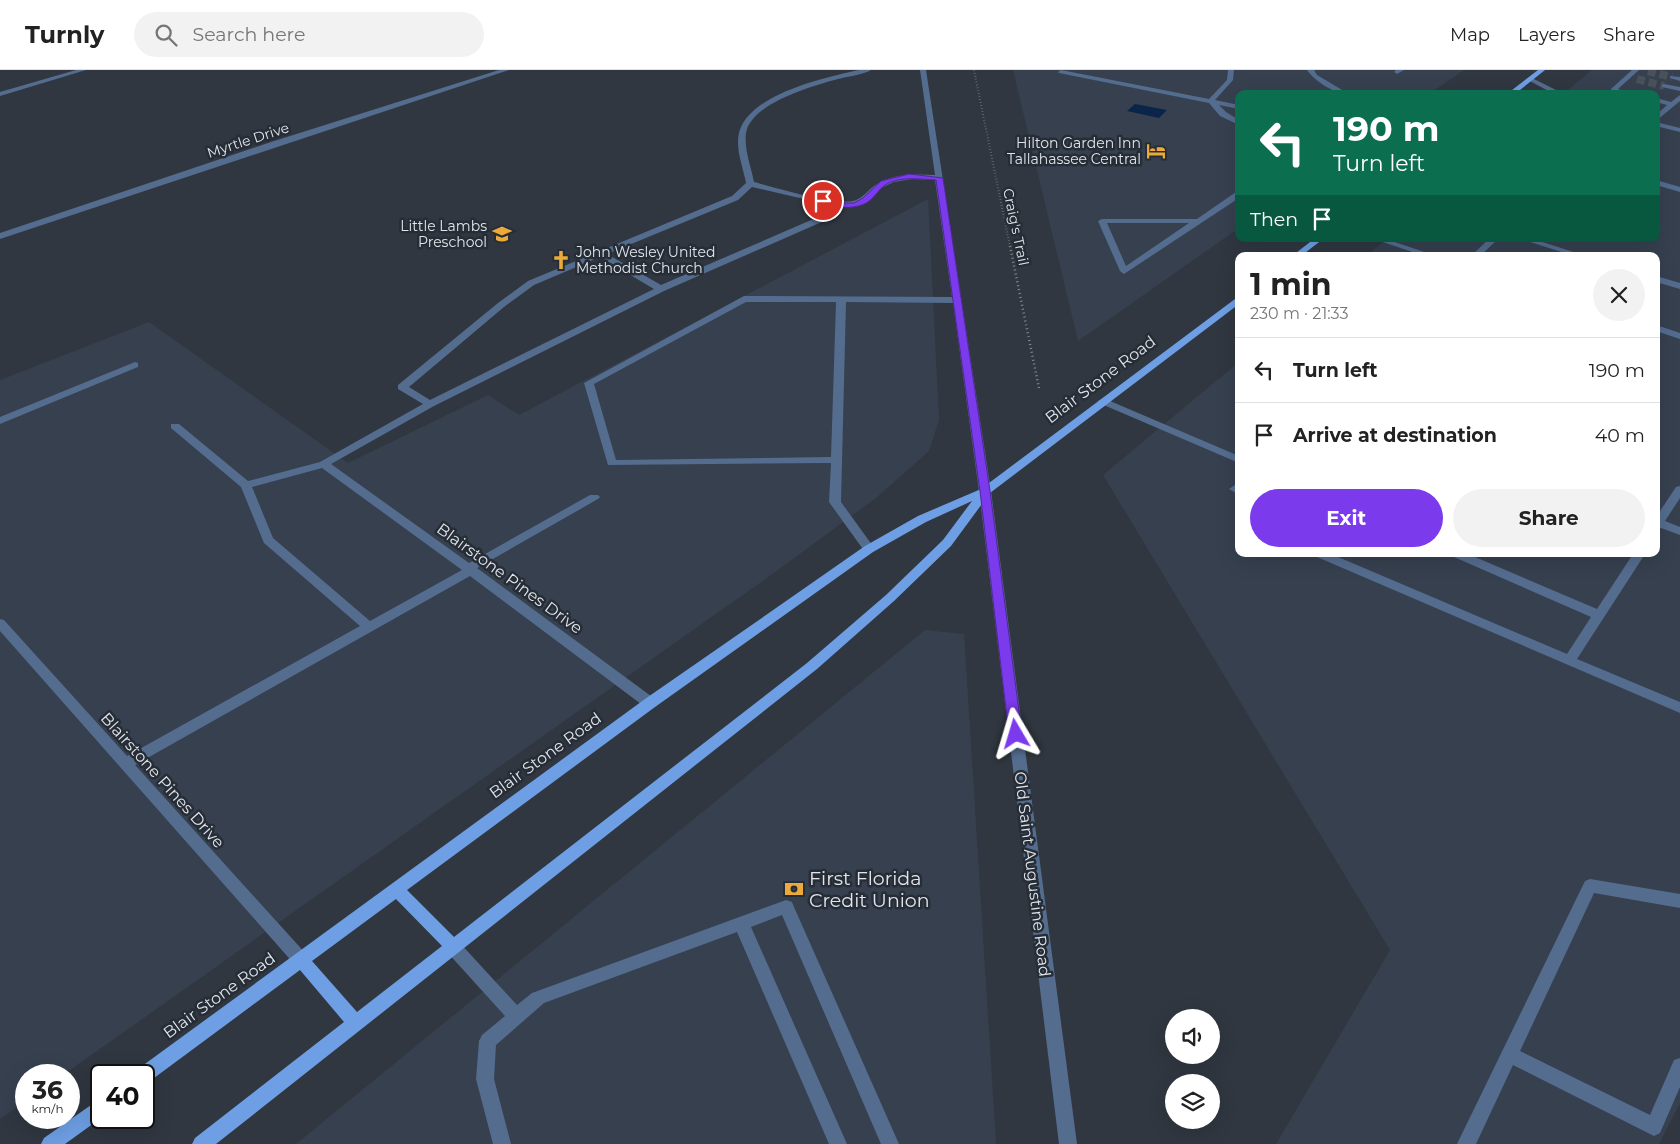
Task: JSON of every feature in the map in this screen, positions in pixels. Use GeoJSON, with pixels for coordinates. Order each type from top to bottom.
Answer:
{"type":"FeatureCollection","features":[{"type":"Feature","properties":{"kind":"main road"},"geometry":{"type":"LineString","coordinates":[[1515,90],[1542,70]]}},
{"type":"Feature","properties":{"kind":"main road"},"geometry":{"type":"LineString","coordinates":[[1301,252],[1315,242]]}},
{"type":"Feature","properties":{"kind":"main road","name":"Blair Stone Road"},"geometry":{"type":"LineString","coordinates":[[155,1067],[650,703],[869,549],[922,519],[985,491],[1235,302]]}},
{"type":"Feature","properties":{"kind":"main road","name":"Blair Stone Road"},"geometry":{"type":"LineString","coordinates":[[201,1144],[812,666],[890,598],[947,543],[985,491]]}},
{"type":"Feature","properties":{"kind":"main road"},"geometry":{"type":"LineString","coordinates":[[397,890],[453,947]]}},
{"type":"Feature","properties":{"kind":"main road"},"geometry":{"type":"LineString","coordinates":[[300,960],[356,1023]]}},
{"type":"Feature","properties":{"kind":"main road"},"geometry":{"type":"LineString","coordinates":[[50,1144],[90,1115]]}},
{"type":"Feature","properties":{"kind":"street"},"geometry":{"type":"LineString","coordinates":[[0,94],[83,70]]}},
{"type":"Feature","properties":{"kind":"street","name":"Myrtle Drive"},"geometry":{"type":"LineString","coordinates":[[0,236],[274,144],[506,70]]}},
{"type":"Feature","properties":{"kind":"street"},"geometry":{"type":"LineString","coordinates":[[750,184],[741,147],[745,125],[758,111],[786,94],[832,77],[868,70]]}},
{"type":"Feature","properties":{"kind":"street","name":"Old Saint Augustine Road"},"geometry":{"type":"LineString","coordinates":[[923,70],[985,491],[1068,1144]]}},
{"type":"Feature","properties":{"kind":"street"},"geometry":{"type":"LineString","coordinates":[[1211,101],[1230,80],[1231,70]]}},
{"type":"Feature","properties":{"kind":"street"},"geometry":{"type":"LineString","coordinates":[[1310,70],[1315,76],[1339,90]]}},
{"type":"Feature","properties":{"kind":"street"},"geometry":{"type":"LineString","coordinates":[[1613,90],[1636,70]]}},
{"type":"Feature","properties":{"kind":"street"},"geometry":{"type":"LineString","coordinates":[[1061,72],[1235,106]]}},
{"type":"Feature","properties":{"kind":"street"},"geometry":{"type":"LineString","coordinates":[[1628,77],[1637,79]]}},
{"type":"Feature","properties":{"kind":"street"},"geometry":{"type":"LineString","coordinates":[[1530,79],[1552,90]]}},
{"type":"Feature","properties":{"kind":"street"},"geometry":{"type":"LineString","coordinates":[[1664,86],[1680,89]]}},
{"type":"Feature","properties":{"kind":"street"},"geometry":{"type":"LineString","coordinates":[[1660,116],[1680,97]]}},
{"type":"Feature","properties":{"kind":"street"},"geometry":{"type":"LineString","coordinates":[[1211,101],[1223,114],[1235,121]]}},
{"type":"Feature","properties":{"kind":"street"},"geometry":{"type":"LineString","coordinates":[[1660,101],[1672,104]]}},
{"type":"Feature","properties":{"kind":"street"},"geometry":{"type":"LineString","coordinates":[[1660,125],[1680,130]]}},
{"type":"Feature","properties":{"kind":"street"},"geometry":{"type":"LineString","coordinates":[[750,184],[841,205],[856,205],[866,200],[883,183],[909,176],[939,178]]}},
{"type":"Feature","properties":{"kind":"street"},"geometry":{"type":"LineString","coordinates":[[1660,183],[1680,190]]}},
{"type":"Feature","properties":{"kind":"street"},"geometry":{"type":"LineString","coordinates":[[430,404],[402,387],[500,305],[531,283],[735,198],[750,184]]}},
{"type":"Feature","properties":{"kind":"street"},"geometry":{"type":"LineString","coordinates":[[1198,221],[1102,220],[1124,271],[1235,197]]}},
{"type":"Feature","properties":{"kind":"street"},"geometry":{"type":"LineString","coordinates":[[246,485],[324,464],[430,404],[661,289],[822,219],[841,205]]}},
{"type":"Feature","properties":{"kind":"street"},"geometry":{"type":"LineString","coordinates":[[1388,242],[1419,252]]}},
{"type":"Feature","properties":{"kind":"street"},"geometry":{"type":"LineString","coordinates":[[1479,252],[1491,242]]}},
{"type":"Feature","properties":{"kind":"street"},"geometry":{"type":"LineString","coordinates":[[1535,242],[1569,252]]}},
{"type":"Feature","properties":{"kind":"street"},"geometry":{"type":"LineString","coordinates":[[600,254],[661,289]]}},
{"type":"Feature","properties":{"kind":"street"},"geometry":{"type":"LineString","coordinates":[[1660,280],[1680,286]]}},
{"type":"Feature","properties":{"kind":"street"},"geometry":{"type":"LineString","coordinates":[[836,460],[612,463],[589,384],[744,299],[841,301],[957,300]]}},
{"type":"Feature","properties":{"kind":"street"},"geometry":{"type":"LineString","coordinates":[[841,301],[835,502],[869,549]]}},
{"type":"Feature","properties":{"kind":"street"},"geometry":{"type":"LineString","coordinates":[[1660,329],[1680,336]]}},
{"type":"Feature","properties":{"kind":"street"},"geometry":{"type":"LineString","coordinates":[[0,421],[136,365]]}},
{"type":"Feature","properties":{"kind":"street"},"geometry":{"type":"LineString","coordinates":[[1103,402],[1235,458]]}},
{"type":"Feature","properties":{"kind":"street"},"geometry":{"type":"LineString","coordinates":[[175,426],[246,485],[268,540],[369,627]]}},
{"type":"Feature","properties":{"kind":"street","name":"Blairstone Pines Drive"},"geometry":{"type":"LineString","coordinates":[[324,464],[470,569],[650,703]]}},
{"type":"Feature","properties":{"kind":"street"},"geometry":{"type":"LineString","coordinates":[[1660,519],[1680,489]]}},
{"type":"Feature","properties":{"kind":"street"},"geometry":{"type":"LineString","coordinates":[[125,764],[369,627],[594,497]]}},
{"type":"Feature","properties":{"kind":"street"},"geometry":{"type":"LineString","coordinates":[[1660,525],[1680,531]]}},
{"type":"Feature","properties":{"kind":"street"},"geometry":{"type":"LineString","coordinates":[[1328,557],[1680,708]]}},
{"type":"Feature","properties":{"kind":"street"},"geometry":{"type":"LineString","coordinates":[[1465,557],[1600,615]]}},
{"type":"Feature","properties":{"kind":"street"},"geometry":{"type":"LineString","coordinates":[[1570,660],[1636,557]]}},
{"type":"Feature","properties":{"kind":"street","name":"Blairstone Pines Drive"},"geometry":{"type":"LineString","coordinates":[[0,623],[300,960]]}},
{"type":"Feature","properties":{"kind":"street"},"geometry":{"type":"LineString","coordinates":[[1466,1144],[1590,886],[1680,901]]}},
{"type":"Feature","properties":{"kind":"street"},"geometry":{"type":"LineString","coordinates":[[502,1144],[485,1079],[488,1041],[516,1016],[538,998],[786,907],[890,1144]]}},
{"type":"Feature","properties":{"kind":"street"},"geometry":{"type":"LineString","coordinates":[[742,924],[838,1144]]}},
{"type":"Feature","properties":{"kind":"street"},"geometry":{"type":"LineString","coordinates":[[453,947],[516,1016]]}},
{"type":"Feature","properties":{"kind":"street"},"geometry":{"type":"LineString","coordinates":[[1510,1054],[1654,1127],[1680,1066]]}},
{"type":"Feature","properties":{"kind":"path","name":"Craig's Trail"},"geometry":{"type":"LineString","coordinates":[[974,70],[1039,388]]}},
{"type":"Feature","properties":{"kind":"shaded area"},"geometry":{"type":"Polygon","coordinates":[[[1013,70],[1464,70],[1435,90],[1235,90],[1235,231],[1078,341],[1013,70]]]}},
{"type":"Feature","properties":{"kind":"shaded area"},"geometry":{"type":"Polygon","coordinates":[[[1592,70],[1680,70],[1680,1103],[1659,1144],[1276,1144],[1390,950],[1103,475],[1235,365],[1235,557],[1660,557],[1660,252],[1371,252],[1383,242],[1660,242],[1660,90],[1568,90],[1592,70]]]}},
{"type":"Feature","properties":{"kind":"shaded area"},"geometry":{"type":"Polygon","coordinates":[[[928,199],[939,420],[929,451],[876,498],[771,575],[79,1064],[15,1064],[15,1109],[0,1119],[0,380],[149,322],[348,463],[488,395],[519,415],[928,199]]]}},
{"type":"Feature","properties":{"kind":"shaded area","name":"First Florida Credit Union"},"geometry":{"type":"Polygon","coordinates":[[[925,630],[964,634],[996,1144],[296,1144],[925,630]]]}},
{"type":"Feature","properties":{"kind":"water"},"geometry":{"type":"Polygon","coordinates":[[[1135,104],[1167,110],[1159,118],[1127,111],[1135,104]]]}},
{"type":"Feature","properties":{"kind":"tunnel"},"geometry":{"type":"LineString","coordinates":[[1648,71],[1672,77]]}},
{"type":"Feature","properties":{"kind":"tunnel"},"geometry":{"type":"LineString","coordinates":[[1637,79],[1664,86]]}},
{"type":"Feature","properties":{"kind":"place","name":"Hilton Garden Inn Tallahassee Central"},"geometry":{"type":"Point","coordinates":[1156,151]}},
{"type":"Feature","properties":{"kind":"place","name":"Little Lambs Preschool"},"geometry":{"type":"Point","coordinates":[502,234]}},
{"type":"Feature","properties":{"kind":"place","name":"John Wesley United Methodist Church"},"geometry":{"type":"Point","coordinates":[561,260]}},
{"type":"Feature","properties":{"kind":"place","name":"First Florida Credit Union"},"geometry":{"type":"Point","coordinates":[794,889]}},
{"type":"Feature","properties":{"kind":"route"},"geometry":{"type":"LineString","coordinates":[[823,201],[841,205],[856,205],[866,200],[883,183],[909,176],[939,178],[985,491],[1016,734]]}}]}
